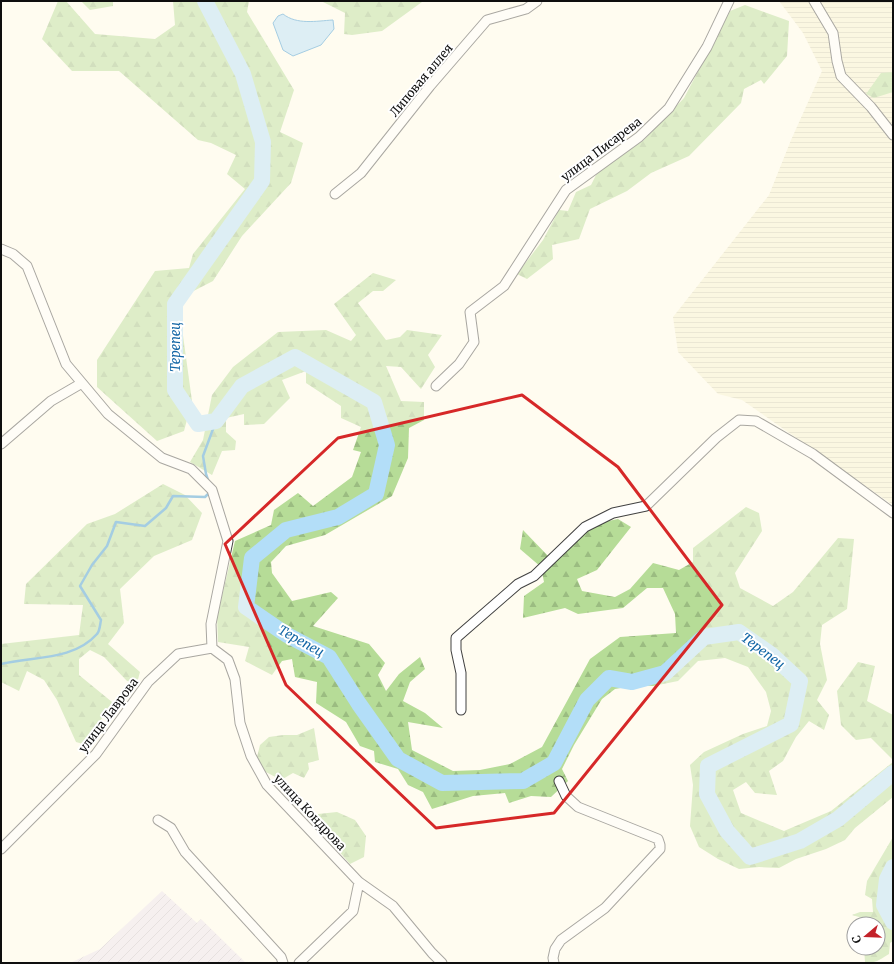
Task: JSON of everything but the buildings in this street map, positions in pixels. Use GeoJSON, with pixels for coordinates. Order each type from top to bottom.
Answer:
{"type":"FeatureCollection","features":[{"type":"Feature","properties":{"kind":"street","name":"Липовая аллея"},"geometry":{"type":"LineString","coordinates":[[335,194],[361,174],[430,86],[487,20],[526,9],[537,1]]}},
{"type":"Feature","properties":{"kind":"street","name":"улица Писарева"},"geometry":{"type":"LineString","coordinates":[[436,386],[459,364],[474,342],[470,312],[504,286],[566,190],[639,137],[669,108],[707,47],[730,1]]}},
{"type":"Feature","properties":{"kind":"street"},"geometry":{"type":"LineString","coordinates":[[814,1],[833,33],[841,76],[871,107],[893,135]]}},
{"type":"Feature","properties":{"kind":"street"},"geometry":{"type":"LineString","coordinates":[[1,249],[13,254],[27,266],[66,364],[108,414],[162,458],[191,469],[212,490],[228,541],[211,624],[212,648]]}},
{"type":"Feature","properties":{"kind":"street"},"geometry":{"type":"LineString","coordinates":[[1,444],[51,401],[82,383]]}},
{"type":"Feature","properties":{"kind":"street"},"geometry":{"type":"LineString","coordinates":[[461,710],[461,673],[456,650],[456,638],[518,584],[534,576],[585,528],[613,513],[646,506],[716,438],[739,420],[756,420],[813,454],[893,513]]}},
{"type":"Feature","properties":{"kind":"street","name":"улица Лаврова"},"geometry":{"type":"LineString","coordinates":[[1,849],[96,754],[148,682],[178,654],[212,648]]}},
{"type":"Feature","properties":{"kind":"street","name":"улица Кондрова"},"geometry":{"type":"LineString","coordinates":[[212,648],[228,660],[235,679],[240,723],[251,756],[267,784],[359,882],[393,906],[442,963]]}},
{"type":"Feature","properties":{"kind":"street"},"geometry":{"type":"LineString","coordinates":[[554,963],[552,958],[555,949],[561,940],[605,908],[660,848],[658,839],[578,807],[566,796],[559,781]]}},
{"type":"Feature","properties":{"kind":"street"},"geometry":{"type":"LineString","coordinates":[[158,820],[171,828],[185,852],[281,957],[283,963]]}},
{"type":"Feature","properties":{"kind":"street"},"geometry":{"type":"LineString","coordinates":[[299,963],[353,911],[359,882]]}},
{"type":"Feature","properties":{"kind":"highlighted area"},"geometry":{"type":"Polygon","coordinates":[[[522,395],[618,467],[722,605],[554,813],[436,828],[286,685],[225,544],[338,438],[522,395]]]}},
{"type":"Feature","properties":{"kind":"shaded area"},"geometry":{"type":"Polygon","coordinates":[[[779,1],[893,1],[893,505],[742,400],[718,394],[678,352],[673,317],[769,195],[791,140],[822,71],[803,33],[779,1]]]}},
{"type":"Feature","properties":{"kind":"shaded area"},"geometry":{"type":"Polygon","coordinates":[[[162,891],[197,923],[201,919],[246,963],[70,963],[100,949],[162,891]]]}},
{"type":"Feature","properties":{"kind":"green space"},"geometry":{"type":"Polygon","coordinates":[[[58,1],[66,1],[95,34],[155,39],[175,25],[173,1],[249,1],[247,12],[294,90],[280,132],[303,143],[291,183],[242,236],[213,281],[178,299],[192,401],[184,431],[157,441],[97,387],[97,360],[155,271],[189,268],[193,254],[245,189],[227,174],[236,155],[211,143],[198,140],[119,71],[72,71],[42,39],[58,1]]]}},
{"type":"Feature","properties":{"kind":"green space"},"geometry":{"type":"Polygon","coordinates":[[[81,1],[113,1],[113,6],[90,10],[81,1]]]}},
{"type":"Feature","properties":{"kind":"green space"},"geometry":{"type":"Polygon","coordinates":[[[321,1],[488,1],[422,2],[382,31],[352,35],[344,34],[345,13],[321,1]]]}},
{"type":"Feature","properties":{"kind":"green space"},"geometry":{"type":"Polygon","coordinates":[[[745,5],[789,21],[787,56],[764,84],[761,80],[744,89],[741,103],[689,156],[651,173],[627,191],[590,209],[579,239],[552,245],[553,259],[527,279],[517,274],[543,240],[559,210],[568,211],[576,192],[591,185],[598,171],[644,140],[684,98],[730,11],[745,5]]]}},
{"type":"Feature","properties":{"kind":"green space"},"geometry":{"type":"Polygon","coordinates":[[[893,72],[893,92],[874,98],[866,94],[881,73],[893,72]]]}},
{"type":"Feature","properties":{"kind":"green space"},"geometry":{"type":"Polygon","coordinates":[[[373,273],[396,280],[383,291],[373,291],[358,303],[386,340],[400,337],[407,330],[442,335],[428,355],[435,367],[421,389],[401,367],[386,366],[401,401],[424,402],[424,420],[409,428],[408,458],[392,496],[325,535],[286,546],[271,562],[272,573],[292,601],[331,592],[338,598],[313,626],[369,644],[385,663],[378,675],[386,691],[399,674],[420,657],[425,669],[410,682],[403,701],[425,713],[443,728],[408,722],[412,750],[453,771],[480,770],[510,764],[542,747],[590,659],[620,637],[676,633],[675,614],[663,588],[647,588],[623,608],[578,614],[565,608],[523,618],[524,596],[544,582],[541,567],[520,549],[523,530],[550,558],[599,523],[618,519],[631,527],[597,570],[577,579],[582,591],[615,597],[630,589],[653,563],[679,570],[693,562],[693,548],[746,507],[759,513],[762,531],[735,573],[740,588],[773,606],[793,592],[838,538],[854,539],[847,609],[822,625],[820,644],[827,680],[817,700],[829,715],[824,730],[809,721],[796,737],[783,761],[769,771],[777,795],[755,793],[746,782],[733,790],[741,813],[784,831],[831,811],[893,762],[893,797],[855,828],[845,840],[826,849],[796,859],[779,868],[759,867],[739,869],[718,859],[699,847],[690,826],[693,785],[690,765],[704,752],[743,734],[767,726],[771,711],[766,692],[748,667],[725,658],[698,661],[678,681],[653,686],[638,685],[615,689],[602,699],[574,745],[562,769],[568,781],[551,797],[531,796],[509,803],[505,793],[473,796],[432,809],[423,792],[408,785],[398,769],[375,762],[374,751],[360,746],[346,722],[316,703],[317,682],[295,677],[292,659],[282,661],[272,675],[245,661],[249,647],[218,642],[217,617],[235,541],[271,525],[274,510],[298,493],[313,506],[352,477],[361,452],[353,450],[361,427],[341,418],[341,406],[306,383],[306,371],[282,380],[290,398],[264,424],[244,425],[244,414],[226,418],[226,432],[236,441],[235,450],[222,451],[212,475],[190,462],[203,440],[212,395],[233,367],[278,332],[326,330],[351,341],[356,335],[334,304],[373,273]]]}},
{"type":"Feature","properties":{"kind":"green space"},"geometry":{"type":"Polygon","coordinates":[[[163,484],[185,495],[202,513],[192,540],[154,556],[120,589],[124,623],[108,644],[140,672],[137,683],[127,681],[104,657],[90,650],[79,659],[79,675],[112,702],[97,726],[90,746],[76,742],[57,700],[44,680],[27,671],[19,691],[1,682],[1,644],[79,635],[83,605],[24,604],[26,584],[87,524],[115,514],[163,484]]]}},
{"type":"Feature","properties":{"kind":"green space"},"geometry":{"type":"Polygon","coordinates":[[[858,662],[875,666],[867,701],[893,715],[893,760],[871,738],[856,740],[841,725],[837,691],[858,662]]]}},
{"type":"Feature","properties":{"kind":"green space"},"geometry":{"type":"Polygon","coordinates":[[[314,728],[319,760],[308,763],[309,769],[304,778],[293,773],[281,780],[264,771],[257,757],[260,745],[269,737],[297,735],[314,728]]]}},
{"type":"Feature","properties":{"kind":"green space"},"geometry":{"type":"Polygon","coordinates":[[[337,812],[355,820],[366,836],[364,857],[350,864],[317,826],[318,814],[337,812]]]}},
{"type":"Feature","properties":{"kind":"green space"},"geometry":{"type":"Polygon","coordinates":[[[893,837],[893,941],[890,943],[889,954],[886,956],[886,916],[852,915],[860,912],[873,912],[872,899],[865,895],[867,881],[893,837]]]}},
{"type":"Feature","properties":{"kind":"green space"},"geometry":{"type":"Polygon","coordinates":[[[865,956],[886,956],[875,962],[865,962],[865,956]]]}},
{"type":"Feature","properties":{"kind":"water"},"geometry":{"type":"Polygon","coordinates":[[[283,14],[294,20],[300,21],[333,20],[334,29],[321,45],[293,56],[283,50],[273,23],[278,16],[283,14]]]}},
{"type":"Feature","properties":{"kind":"waterway","name":"Терепец"},"geometry":{"type":"LineString","coordinates":[[205,1],[243,74],[263,142],[262,181],[175,304],[175,390],[198,424],[216,421],[242,386],[295,357],[374,402],[387,445],[376,494],[338,517],[286,530],[252,558],[246,607],[287,635],[329,657],[359,704],[398,759],[442,783],[523,781],[554,763],[587,700],[609,678],[632,682],[665,673],[704,637],[739,632],[772,655],[800,681],[791,724],[708,766],[707,794],[727,831],[750,857],[800,841],[838,819],[893,773]]}},
{"type":"Feature","properties":{"kind":"waterway"},"geometry":{"type":"LineString","coordinates":[[209,483],[203,456],[216,421]]}},
{"type":"Feature","properties":{"kind":"waterway"},"geometry":{"type":"LineString","coordinates":[[1,664],[65,653],[87,643],[98,633],[101,620],[80,586],[92,565],[107,546],[116,522],[145,526],[166,508],[173,496],[205,497],[210,492]]}},
{"type":"Feature","properties":{"kind":"waterway","name":"Терепец"},"geometry":{"type":"LineString","coordinates":[[893,867],[887,879],[884,905],[893,922]]}}]}
